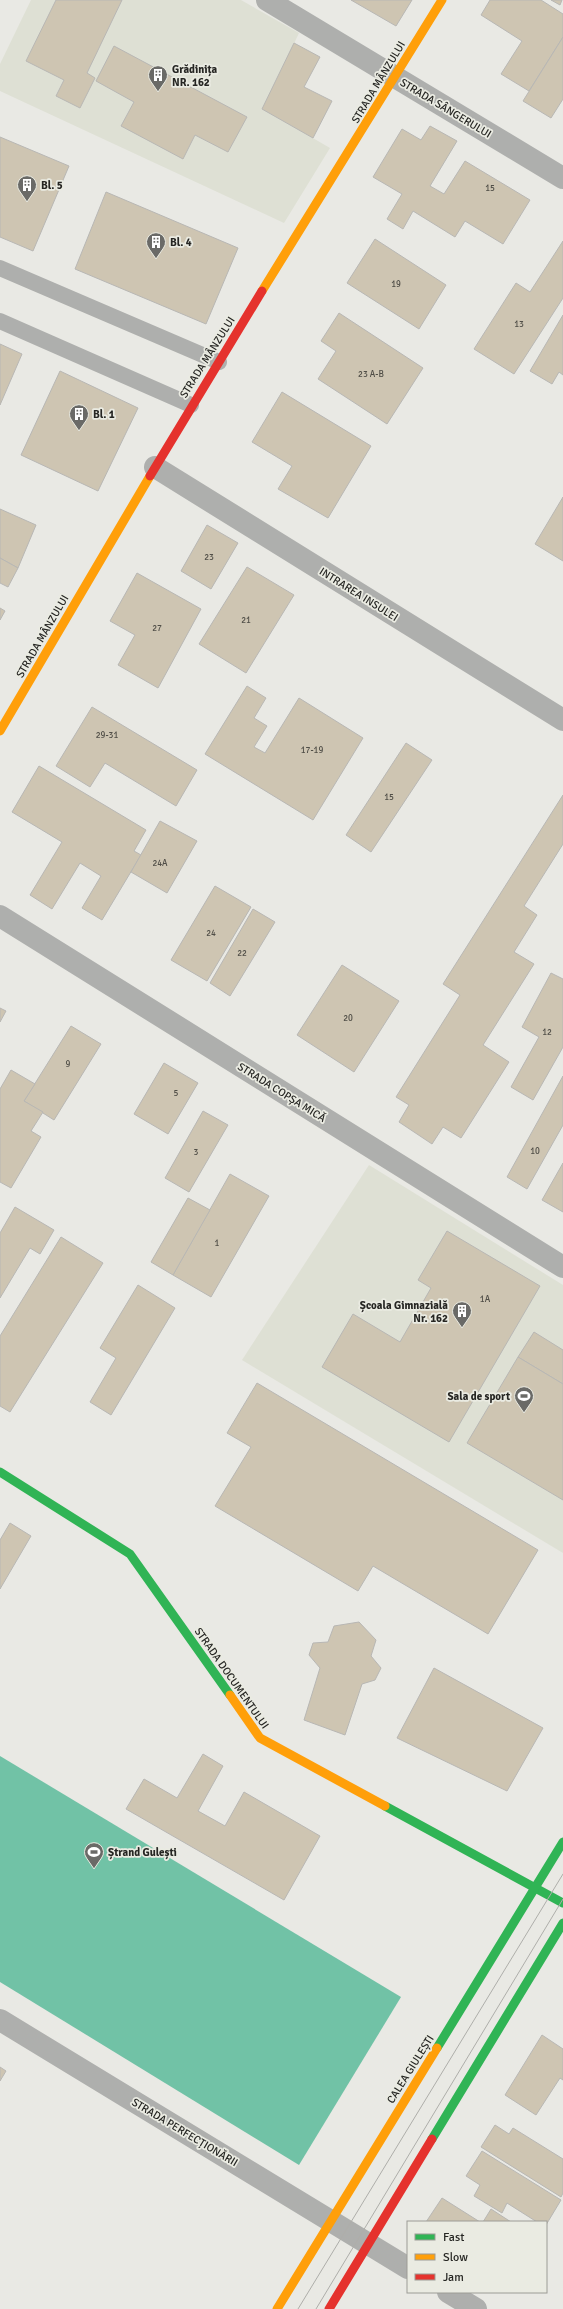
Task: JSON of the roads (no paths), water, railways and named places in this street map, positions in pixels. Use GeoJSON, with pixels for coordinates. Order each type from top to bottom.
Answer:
{"type":"FeatureCollection","features":[{"type":"Feature","properties":{"kind":"street","name":"STRADA SÂNGERULUI"},"geometry":{"type":"LineString","coordinates":[[267,0],[563,178]]}},
{"type":"Feature","properties":{"kind":"street","name":"STRADA MÂNZULUI"},"geometry":{"type":"LineString","coordinates":[[0,731],[191,405],[442,0]]}},
{"type":"Feature","properties":{"kind":"street","name":"INTRAREA INSULEI"},"geometry":{"type":"LineString","coordinates":[[155,467],[563,720]]}},
{"type":"Feature","properties":{"kind":"street","name":"STRADA COPȘA MICĂ"},"geometry":{"type":"LineString","coordinates":[[0,916],[563,1267]]}},
{"type":"Feature","properties":{"kind":"street","name":"STRADA DOCUMENTULUI"},"geometry":{"type":"LineString","coordinates":[[0,1472],[130,1554],[260,1738],[563,1902]]}},
{"type":"Feature","properties":{"kind":"street","name":"CALEA GIULEȘTI"},"geometry":{"type":"LineString","coordinates":[[277,2309],[563,1842]]}},
{"type":"Feature","properties":{"kind":"street"},"geometry":{"type":"LineString","coordinates":[[329,2309],[563,1923]]}},
{"type":"Feature","properties":{"kind":"street","name":"STRADA PERFECȚIONĂRII"},"geometry":{"type":"LineString","coordinates":[[0,2020],[407,2267]]}},
{"type":"Feature","properties":{"kind":"street"},"geometry":{"type":"LineString","coordinates":[[450,2293],[476,2309]]}},
{"type":"Feature","properties":{"kind":"lane"},"geometry":{"type":"LineString","coordinates":[[0,268],[219,362]]}},
{"type":"Feature","properties":{"kind":"lane"},"geometry":{"type":"LineString","coordinates":[[0,321],[191,405]]}},
{"type":"Feature","properties":{"kind":"tram line"},"geometry":{"type":"LineString","coordinates":[[298,2309],[563,1874]]}},
{"type":"Feature","properties":{"kind":"tram line"},"geometry":{"type":"LineString","coordinates":[[316,2309],[563,1899]]}},
{"type":"Feature","properties":{"kind":"place","name":"Grădinița NR. 162"},"geometry":{"type":"Point","coordinates":[158,92]}},
{"type":"Feature","properties":{"kind":"place","name":"Bl. 5"},"geometry":{"type":"Point","coordinates":[27,202]}},
{"type":"Feature","properties":{"kind":"place","name":"Bl. 4"},"geometry":{"type":"Point","coordinates":[156,259]}},
{"type":"Feature","properties":{"kind":"place","name":"Bl. 1"},"geometry":{"type":"Point","coordinates":[79,431]}},
{"type":"Feature","properties":{"kind":"place","name":"Școala Gimnazială Nr. 162"},"geometry":{"type":"Point","coordinates":[462,1328]}},
{"type":"Feature","properties":{"kind":"place","name":"Sala de sport"},"geometry":{"type":"Point","coordinates":[524,1413]}},
{"type":"Feature","properties":{"kind":"place","name":"Ștrand Gulești"},"geometry":{"type":"Point","coordinates":[94,1869]}}]}
